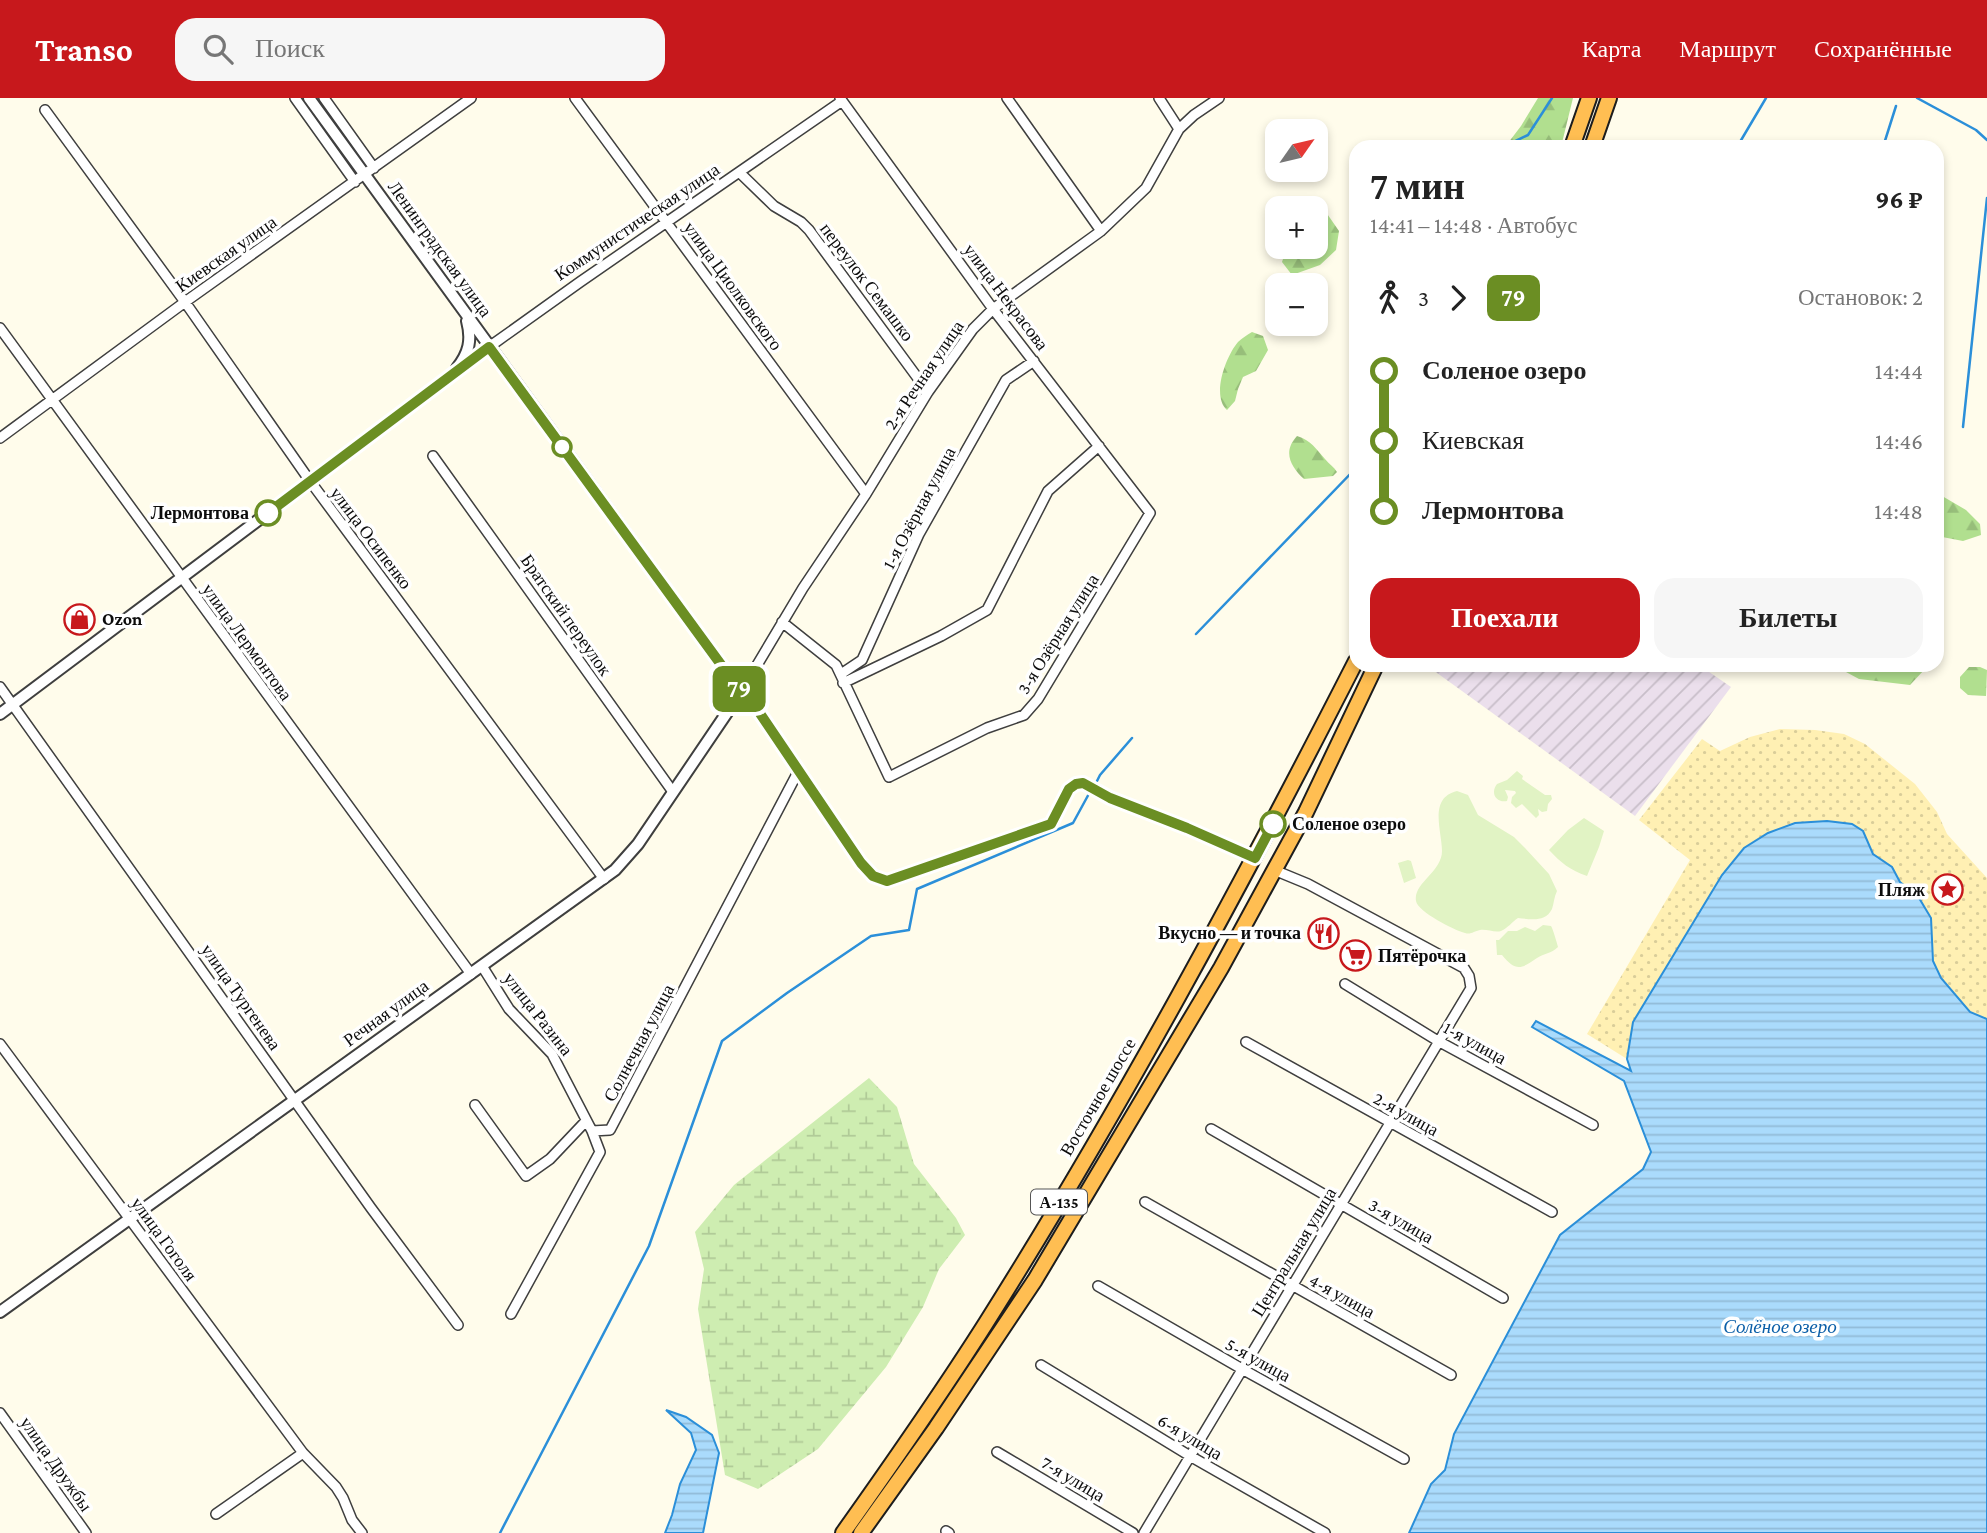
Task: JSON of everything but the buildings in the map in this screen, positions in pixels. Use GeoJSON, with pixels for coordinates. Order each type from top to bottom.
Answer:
{"type":"FeatureCollection","features":[{"type":"Feature","properties":{"kind":"highway"},"geometry":{"type":"LineString","coordinates":[[1574,140],[1589,98]]}},
{"type":"Feature","properties":{"kind":"highway"},"geometry":{"type":"LineString","coordinates":[[1594,140],[1609,98]]}},
{"type":"Feature","properties":{"kind":"highway","name":"Восточное шоссе"},"geometry":{"type":"LineString","coordinates":[[843,1533],[985,1324],[1124,1093],[1255,858],[1351,672]]}},
{"type":"Feature","properties":{"kind":"highway","name":"А-135"},"geometry":{"type":"LineString","coordinates":[[861,1533],[936,1428],[1035,1280],[1221,968],[1307,812],[1373,672]]}},
{"type":"Feature","properties":{"kind":"highway"},"geometry":{"type":"LineString","coordinates":[[1119,1138],[1103,1161],[1097,1166],[1094,1165],[1094,1153],[1121,1105],[1124,1093]]}},
{"type":"Feature","properties":{"kind":"street"},"geometry":{"type":"LineString","coordinates":[[295,98],[365,175]]}},
{"type":"Feature","properties":{"kind":"street","name":"Ленинградская улица"},"geometry":{"type":"LineString","coordinates":[[309,98],[741,692],[757,709],[861,863],[873,876],[887,881],[1051,824],[1069,789],[1083,783],[1255,858]]}},
{"type":"Feature","properties":{"kind":"street"},"geometry":{"type":"LineString","coordinates":[[324,98],[365,175]]}},
{"type":"Feature","properties":{"kind":"street","name":"Киевская улица"},"geometry":{"type":"LineString","coordinates":[[0,438],[471,98]]}},
{"type":"Feature","properties":{"kind":"street","name":"улица Циолковского"},"geometry":{"type":"LineString","coordinates":[[575,98],[866,494]]}},
{"type":"Feature","properties":{"kind":"street"},"geometry":{"type":"LineString","coordinates":[[1007,98],[1101,231]]}},
{"type":"Feature","properties":{"kind":"street"},"geometry":{"type":"LineString","coordinates":[[1160,98],[1180,129]]}},
{"type":"Feature","properties":{"kind":"street","name":"2-я Речная улица"},"geometry":{"type":"LineString","coordinates":[[741,692],[782,622],[929,392],[973,329],[993,309],[1101,231],[1146,188],[1180,129],[1194,115],[1219,98]]}},
{"type":"Feature","properties":{"kind":"street","name":"Коммунистическая улица"},"geometry":{"type":"LineString","coordinates":[[0,715],[489,347],[740,173],[841,99]]}},
{"type":"Feature","properties":{"kind":"street","name":"улица Некрасова"},"geometry":{"type":"LineString","coordinates":[[841,99],[993,309],[1150,513]]}},
{"type":"Feature","properties":{"kind":"street","name":"улица Осипенко"},"geometry":{"type":"LineString","coordinates":[[45,110],[185,302],[310,481],[604,879]]}},
{"type":"Feature","properties":{"kind":"street","name":"переулок Семашко"},"geometry":{"type":"LineString","coordinates":[[740,173],[774,206],[809,230],[929,392]]}},
{"type":"Feature","properties":{"kind":"street","name":"Коммунистическая улица"},"geometry":{"type":"LineString","coordinates":[[452,375],[469,345],[464,312]]}},
{"type":"Feature","properties":{"kind":"street","name":"улица Лермонтова"},"geometry":{"type":"LineString","coordinates":[[0,328],[471,974]]}},
{"type":"Feature","properties":{"kind":"street","name":"1-я Озёрная улица"},"geometry":{"type":"LineString","coordinates":[[842,678],[862,660],[919,534],[1006,380],[1034,360]]}},
{"type":"Feature","properties":{"kind":"street"},"geometry":{"type":"LineString","coordinates":[[782,622],[836,665],[842,678],[941,636],[987,610],[1048,491],[1099,446]]}},
{"type":"Feature","properties":{"kind":"street","name":"Братский переулок"},"geometry":{"type":"LineString","coordinates":[[433,457],[673,792]]}},
{"type":"Feature","properties":{"kind":"street","name":"3-я Озёрная улица"},"geometry":{"type":"LineString","coordinates":[[842,678],[889,777],[987,728],[1024,715],[1038,699],[1150,513]]}},
{"type":"Feature","properties":{"kind":"street","name":"улица Тургенева"},"geometry":{"type":"LineString","coordinates":[[0,687],[371,1208],[458,1325]]}},
{"type":"Feature","properties":{"kind":"street","name":"Речная улица"},"geometry":{"type":"LineString","coordinates":[[0,1312],[604,879],[626,859],[741,692]]}},
{"type":"Feature","properties":{"kind":"street","name":"Солнечная улица"},"geometry":{"type":"LineString","coordinates":[[592,1131],[610,1130],[799,770]]}},
{"type":"Feature","properties":{"kind":"street","name":"Центральная улица"},"geometry":{"type":"LineString","coordinates":[[1144,1533],[1471,988],[1464,968],[1308,884],[1274,870]]}},
{"type":"Feature","properties":{"kind":"street","name":"улица Разина"},"geometry":{"type":"LineString","coordinates":[[482,966],[509,1009],[552,1055],[592,1131]]}},
{"type":"Feature","properties":{"kind":"street","name":"1-я улица"},"geometry":{"type":"LineString","coordinates":[[1345,984],[1438,1041],[1593,1125]]}},
{"type":"Feature","properties":{"kind":"street","name":"2-я улица"},"geometry":{"type":"LineString","coordinates":[[1246,1042],[1552,1212]]}},
{"type":"Feature","properties":{"kind":"street","name":"улица Гоголя"},"geometry":{"type":"LineString","coordinates":[[0,1044],[303,1452],[336,1487],[361,1532]]}},
{"type":"Feature","properties":{"kind":"street"},"geometry":{"type":"LineString","coordinates":[[475,1105],[526,1176],[550,1159],[586,1121]]}},
{"type":"Feature","properties":{"kind":"street","name":"3-я улица"},"geometry":{"type":"LineString","coordinates":[[1211,1129],[1503,1298]]}},
{"type":"Feature","properties":{"kind":"street"},"geometry":{"type":"LineString","coordinates":[[511,1314],[600,1152],[592,1131]]}},
{"type":"Feature","properties":{"kind":"street","name":"4-я улица"},"geometry":{"type":"LineString","coordinates":[[1145,1202],[1451,1375]]}},
{"type":"Feature","properties":{"kind":"street","name":"5-я улица"},"geometry":{"type":"LineString","coordinates":[[1098,1286],[1404,1459]]}},
{"type":"Feature","properties":{"kind":"street","name":"6-я улица"},"geometry":{"type":"LineString","coordinates":[[1041,1365],[1190,1456],[1325,1533]]}},
{"type":"Feature","properties":{"kind":"street","name":"улица Дружбы"},"geometry":{"type":"LineString","coordinates":[[0,1413],[86,1533]]}},
{"type":"Feature","properties":{"kind":"street"},"geometry":{"type":"LineString","coordinates":[[216,1514],[303,1452]]}},
{"type":"Feature","properties":{"kind":"street","name":"7-я улица"},"geometry":{"type":"LineString","coordinates":[[997,1452],[1133,1533]]}},
{"type":"Feature","properties":{"kind":"shaded area"},"geometry":{"type":"Polygon","coordinates":[[[1436,672],[1709,672],[1731,687],[1635,816],[1436,672]]]}},
{"type":"Feature","properties":{"kind":"green space"},"geometry":{"type":"Polygon","coordinates":[[[1538,98],[1573,98],[1563,140],[1510,140],[1538,98]]]}},
{"type":"Feature","properties":{"kind":"green space"},"geometry":{"type":"Polygon","coordinates":[[[1328,215],[1339,231],[1336,250],[1328,258],[1328,215]]]}},
{"type":"Feature","properties":{"kind":"green space"},"geometry":{"type":"Polygon","coordinates":[[[1283,259],[1326,259],[1320,265],[1298,273],[1290,273],[1282,262],[1283,259]]]}},
{"type":"Feature","properties":{"kind":"green space"},"geometry":{"type":"Polygon","coordinates":[[[1252,332],[1263,336],[1268,350],[1256,371],[1243,377],[1235,401],[1227,410],[1220,395],[1225,366],[1233,348],[1252,332]]]}},
{"type":"Feature","properties":{"kind":"green space"},"geometry":{"type":"Polygon","coordinates":[[[1297,436],[1313,445],[1337,472],[1333,476],[1304,479],[1295,469],[1289,453],[1297,436]]]}},
{"type":"Feature","properties":{"kind":"green space"},"geometry":{"type":"Polygon","coordinates":[[[1944,497],[1966,510],[1980,524],[1981,535],[1963,541],[1944,537],[1944,497]]]}},
{"type":"Feature","properties":{"kind":"green space"},"geometry":{"type":"Polygon","coordinates":[[[1969,667],[1987,670],[1986,696],[1968,695],[1960,688],[1960,677],[1969,667]]]}},
{"type":"Feature","properties":{"kind":"green space"},"geometry":{"type":"Polygon","coordinates":[[[1846,672],[1922,672],[1910,685],[1859,679],[1846,672]]]}},
{"type":"Feature","properties":{"kind":"green space"},"geometry":{"type":"Polygon","coordinates":[[[1517,771],[1523,776],[1522,779],[1545,795],[1551,795],[1547,811],[1538,809],[1539,815],[1536,818],[1522,804],[1516,808],[1511,803],[1515,791],[1505,790],[1507,801],[1495,797],[1497,784],[1517,771]]]}},
{"type":"Feature","properties":{"kind":"green space"},"geometry":{"type":"Polygon","coordinates":[[[1457,791],[1468,795],[1478,815],[1514,837],[1549,874],[1557,891],[1552,909],[1545,916],[1537,919],[1518,918],[1501,931],[1480,930],[1467,933],[1437,920],[1418,905],[1416,895],[1441,858],[1439,816],[1442,801],[1457,791]]]}},
{"type":"Feature","properties":{"kind":"green space"},"geometry":{"type":"Polygon","coordinates":[[[1584,818],[1604,831],[1587,876],[1566,866],[1549,850],[1584,818]]]}},
{"type":"Feature","properties":{"kind":"green space"},"geometry":{"type":"Polygon","coordinates":[[[1411,861],[1416,878],[1404,883],[1398,863],[1411,861]]]}},
{"type":"Feature","properties":{"kind":"green space"},"geometry":{"type":"Polygon","coordinates":[[[1543,925],[1552,928],[1558,947],[1555,949],[1519,967],[1511,964],[1502,955],[1497,955],[1496,940],[1508,931],[1525,927],[1535,931],[1543,925]]]}},
{"type":"Feature","properties":{"kind":"green space"},"geometry":{"type":"Polygon","coordinates":[[[869,1078],[897,1107],[914,1164],[956,1218],[965,1235],[939,1269],[923,1307],[886,1367],[818,1449],[758,1489],[725,1475],[698,1309],[704,1269],[695,1232],[734,1185],[869,1078]]]}},
{"type":"Feature","properties":{"kind":"sand","name":"Пляж"},"geometry":{"type":"Polygon","coordinates":[[[1780,729],[1844,734],[1865,744],[1915,784],[1937,812],[1947,834],[1987,878],[1987,1019],[1970,1012],[1941,978],[1933,961],[1931,918],[1919,898],[1900,882],[1892,867],[1873,854],[1863,831],[1633,1022],[1627,1059],[1587,1034],[1690,860],[1639,820],[1702,739],[1720,751],[1750,737],[1780,729]]]}},
{"type":"Feature","properties":{"kind":"water","name":"Солёное озеро"},"geometry":{"type":"Polygon","coordinates":[[[1827,821],[1852,824],[1863,831],[1873,854],[1892,867],[1900,882],[1919,898],[1931,918],[1933,961],[1941,978],[1970,1012],[1987,1019],[1987,1533],[1409,1533],[1431,1484],[1445,1470],[1454,1434],[1560,1235],[1643,1169],[1651,1152],[1624,1081],[1532,1027],[1536,1021],[1631,1071],[1627,1059],[1633,1022],[1722,875],[1744,848],[1768,833],[1795,823],[1827,821]]]}},
{"type":"Feature","properties":{"kind":"water"},"geometry":{"type":"Polygon","coordinates":[[[666,1410],[686,1417],[712,1435],[719,1453],[703,1533],[665,1533],[680,1484],[696,1450],[691,1433],[666,1410]]]}},
{"type":"Feature","properties":{"kind":"waterway"},"geometry":{"type":"LineString","coordinates":[[1518,140],[1528,135],[1552,98]]}},
{"type":"Feature","properties":{"kind":"waterway"},"geometry":{"type":"LineString","coordinates":[[1741,140],[1766,98]]}},
{"type":"Feature","properties":{"kind":"waterway"},"geometry":{"type":"LineString","coordinates":[[1917,98],[1976,130],[1987,140]]}},
{"type":"Feature","properties":{"kind":"waterway"},"geometry":{"type":"LineString","coordinates":[[1885,140],[1896,106]]}},
{"type":"Feature","properties":{"kind":"waterway"},"geometry":{"type":"LineString","coordinates":[[1963,427],[1987,198]]}},
{"type":"Feature","properties":{"kind":"waterway"},"geometry":{"type":"LineString","coordinates":[[1196,634],[1349,475]]}},
{"type":"Feature","properties":{"kind":"waterway"},"geometry":{"type":"LineString","coordinates":[[1095,785],[1100,775],[1132,738]]}},
{"type":"Feature","properties":{"kind":"waterway"},"geometry":{"type":"LineString","coordinates":[[500,1533],[649,1246],[722,1041],[871,936],[909,930],[917,889],[1073,823],[1091,790]]}},
{"type":"Feature","properties":{"kind":"bus line","name":"79"},"geometry":{"type":"LineString","coordinates":[[268,513],[489,347],[741,692],[757,709],[861,863],[873,876],[887,881],[1051,824],[1069,789],[1083,783],[1110,798],[1255,858],[1273,824]]}},
{"type":"Feature","properties":{"kind":"place","name":"Лермонтова"},"geometry":{"type":"Point","coordinates":[268,513]}},
{"type":"Feature","properties":{"kind":"place","name":"Ozon"},"geometry":{"type":"Point","coordinates":[79,619]}},
{"type":"Feature","properties":{"kind":"place","name":"Соленое озеро"},"geometry":{"type":"Point","coordinates":[1273,824]}},
{"type":"Feature","properties":{"kind":"place","name":"Пляж"},"geometry":{"type":"Point","coordinates":[1948,890]}},
{"type":"Feature","properties":{"kind":"place","name":"Вкусно — и точка"},"geometry":{"type":"Point","coordinates":[1324,933]}},
{"type":"Feature","properties":{"kind":"place","name":"Пятёрочка"},"geometry":{"type":"Point","coordinates":[1355,956]}}]}
